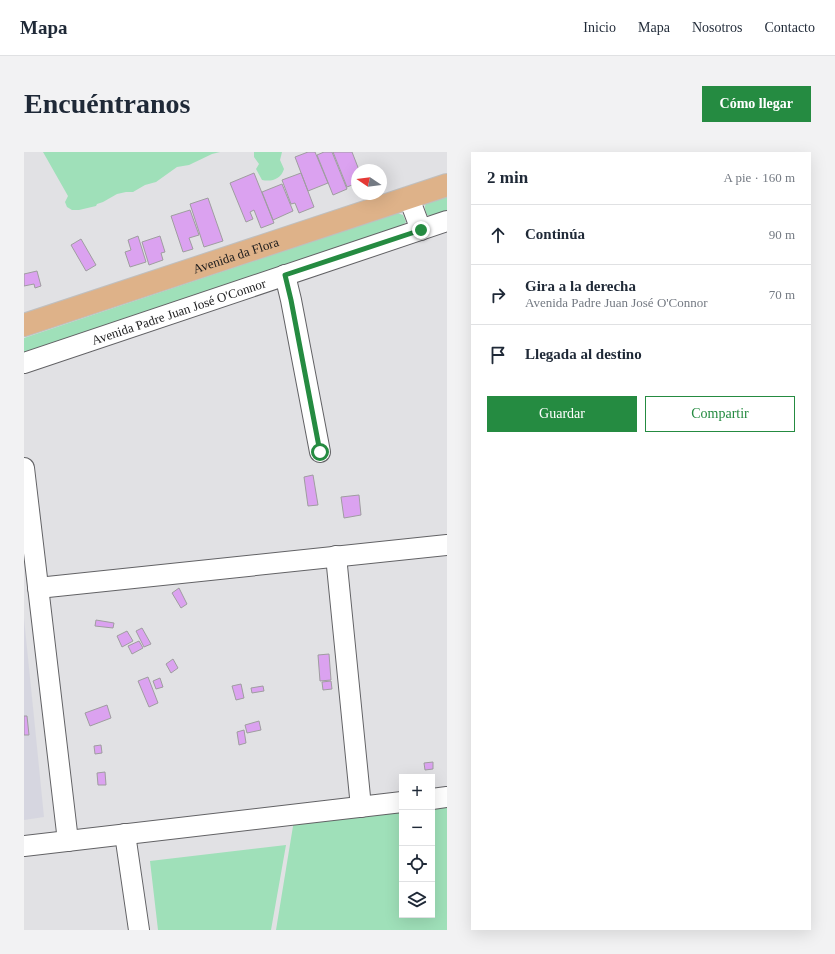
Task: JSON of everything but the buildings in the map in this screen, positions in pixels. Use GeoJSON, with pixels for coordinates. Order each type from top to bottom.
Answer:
{"type":"FeatureCollection","features":[{"type":"Feature","properties":{"kind":"main road","name":"Avenida da Flora"},"geometry":{"type":"LineString","coordinates":[[24,325],[447,185]]}},
{"type":"Feature","properties":{"kind":"street"},"geometry":{"type":"LineString","coordinates":[[409,198],[421,230]]}},
{"type":"Feature","properties":{"kind":"street","name":"Avenida Padre Juan José O'Connor"},"geometry":{"type":"LineString","coordinates":[[24,363],[447,221]]}},
{"type":"Feature","properties":{"kind":"street"},"geometry":{"type":"LineString","coordinates":[[285,275],[320,452]]}},
{"type":"Feature","properties":{"kind":"street"},"geometry":{"type":"LineString","coordinates":[[24,468],[68,841]]}},
{"type":"Feature","properties":{"kind":"street"},"geometry":{"type":"LineString","coordinates":[[38,588],[447,545]]}},
{"type":"Feature","properties":{"kind":"street"},"geometry":{"type":"LineString","coordinates":[[336,556],[361,807]]}},
{"type":"Feature","properties":{"kind":"street"},"geometry":{"type":"LineString","coordinates":[[435,799],[447,797]]}},
{"type":"Feature","properties":{"kind":"street"},"geometry":{"type":"LineString","coordinates":[[24,846],[399,802]]}},
{"type":"Feature","properties":{"kind":"street"},"geometry":{"type":"LineString","coordinates":[[126,834],[138,930]]}},
{"type":"Feature","properties":{"kind":"shaded area"},"geometry":{"type":"Polygon","coordinates":[[[24,618],[44,817],[24,820],[24,618]]]}},
{"type":"Feature","properties":{"kind":"green space"},"geometry":{"type":"Polygon","coordinates":[[[43,152],[220,152],[212,154],[189,165],[177,167],[156,182],[145,185],[133,192],[117,194],[97,204],[96,206],[72,210],[67,207],[65,202],[68,196],[43,152]]]}},
{"type":"Feature","properties":{"kind":"green space"},"geometry":{"type":"Polygon","coordinates":[[[254,152],[282,152],[280,160],[284,169],[281,175],[273,180],[262,180],[256,169],[259,164],[254,157],[254,152]]]}},
{"type":"Feature","properties":{"kind":"green space"},"geometry":{"type":"Polygon","coordinates":[[[447,196],[447,211],[431,216],[427,215],[425,208],[426,203],[447,196]]]}},
{"type":"Feature","properties":{"kind":"green space"},"geometry":{"type":"Polygon","coordinates":[[[397,213],[403,215],[406,222],[402,226],[24,353],[24,338],[397,213]]]}},
{"type":"Feature","properties":{"kind":"green space"},"geometry":{"type":"Polygon","coordinates":[[[447,803],[447,930],[276,930],[294,820],[399,808],[399,918],[435,918],[435,805],[447,803]]]}},
{"type":"Feature","properties":{"kind":"green space"},"geometry":{"type":"Polygon","coordinates":[[[286,845],[271,930],[158,930],[150,861],[286,845]]]}},
{"type":"Feature","properties":{"kind":"route"},"geometry":{"type":"LineString","coordinates":[[320,452],[285,275],[421,230]]}}]}
